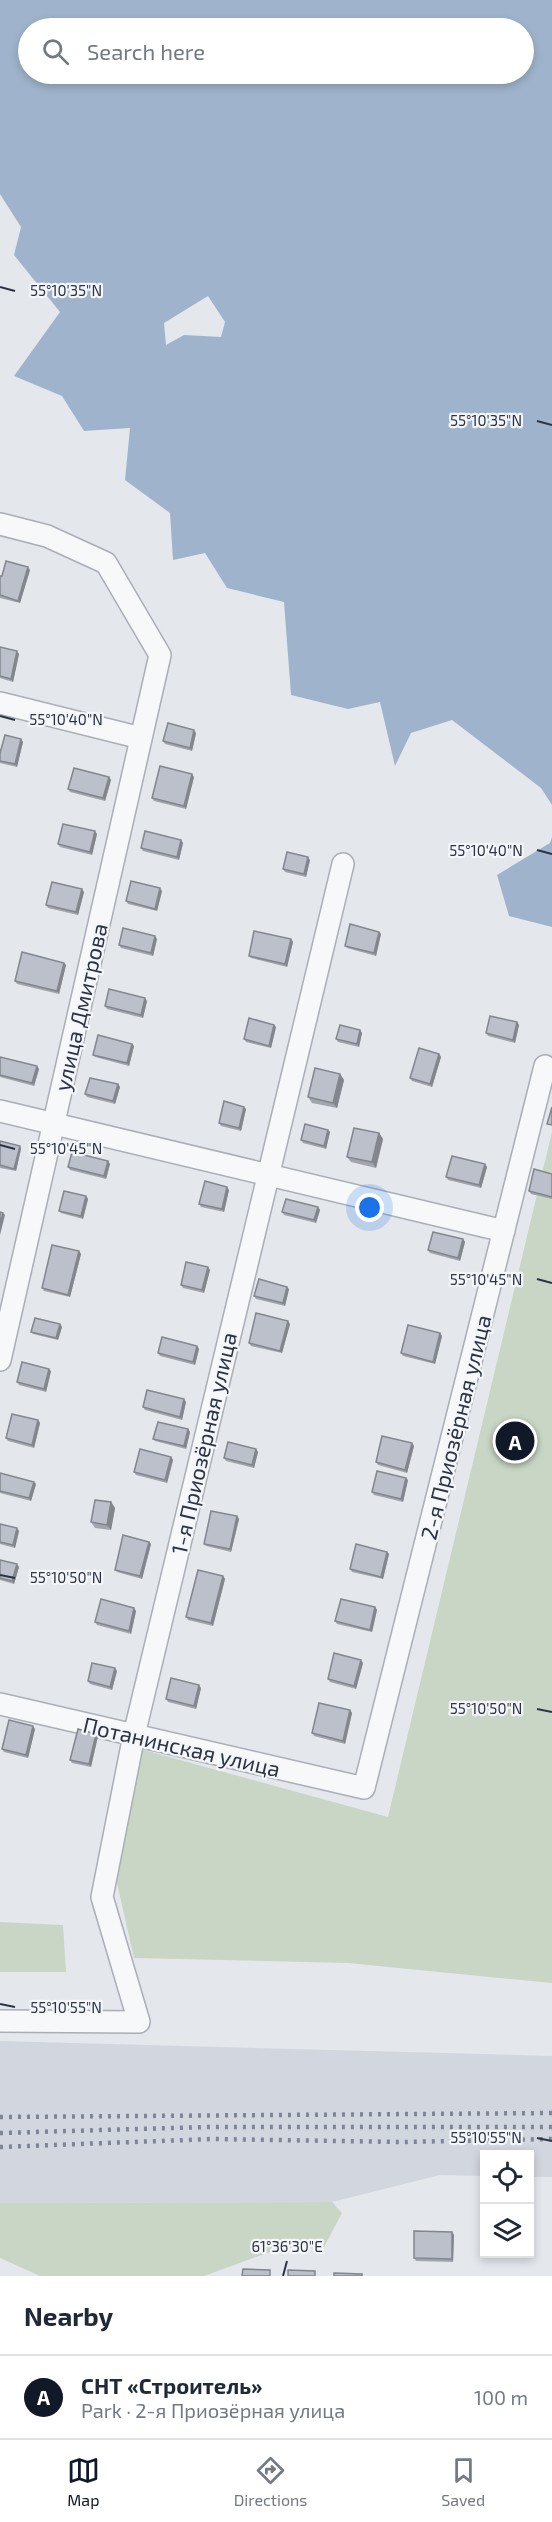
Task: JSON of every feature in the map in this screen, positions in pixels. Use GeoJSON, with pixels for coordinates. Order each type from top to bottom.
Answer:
{"type":"FeatureCollection","features":[{"type":"Feature","properties":{"kind":"street","name":"улица Дмитрова"},"geometry":{"type":"LineString","coordinates":[[0,525],[47,536],[106,563],[160,656],[0,1359]]}},
{"type":"Feature","properties":{"kind":"street"},"geometry":{"type":"LineString","coordinates":[[0,703],[141,738]]}},
{"type":"Feature","properties":{"kind":"street","name":"1-я Приозёрная улица"},"geometry":{"type":"LineString","coordinates":[[0,2021],[139,2022],[102,1897],[134,1735],[343,864]]}},
{"type":"Feature","properties":{"kind":"street","name":"2-я Приозёрная улица"},"geometry":{"type":"LineString","coordinates":[[364,1788],[545,1066]]}},
{"type":"Feature","properties":{"kind":"street"},"geometry":{"type":"LineString","coordinates":[[0,1111],[504,1231]]}},
{"type":"Feature","properties":{"kind":"street","name":"Потанинская улица"},"geometry":{"type":"LineString","coordinates":[[0,1704],[364,1788]]}},
{"type":"Feature","properties":{"kind":"shaded area"},"geometry":{"type":"Polygon","coordinates":[[[0,2041],[552,2056],[552,2177],[534,2177],[534,2150],[480,2150],[480,2176],[440,2175],[332,2202],[0,2203],[0,2041]]]}},
{"type":"Feature","properties":{"kind":"green space"},"geometry":{"type":"Polygon","coordinates":[[[552,1132],[552,1983],[348,1963],[134,1958],[114,1870],[140,1749],[388,1817],[552,1132]]]}},
{"type":"Feature","properties":{"kind":"green space"},"geometry":{"type":"Polygon","coordinates":[[[0,1922],[63,1925],[66,1972],[0,1972],[0,1922]]]}},
{"type":"Feature","properties":{"kind":"green space"},"geometry":{"type":"Polygon","coordinates":[[[332,2202],[342,2213],[324,2247],[281,2248],[204,2276],[40,2276],[0,2258],[0,2203],[332,2202]]]}},
{"type":"Feature","properties":{"kind":"water"},"geometry":{"type":"Polygon","coordinates":[[[0,0],[552,0],[552,805],[541,788],[452,720],[411,733],[395,766],[380,702],[348,709],[291,695],[284,602],[227,588],[205,553],[173,560],[170,513],[125,480],[130,428],[84,431],[62,396],[14,376],[60,312],[14,255],[21,227],[0,194],[0,0]],[[208,296],[164,323],[166,345],[184,335],[221,337],[225,322],[208,296]]]}},
{"type":"Feature","properties":{"kind":"water"},"geometry":{"type":"Polygon","coordinates":[[[552,837],[552,927],[509,916],[497,875],[550,843],[552,837]]]}},
{"type":"Feature","properties":{"kind":"building"},"geometry":{"type":"Polygon","coordinates":[[[6,561],[28,567],[18,601],[0,595],[0,576],[2,576],[6,561]]]}},
{"type":"Feature","properties":{"kind":"building"},"geometry":{"type":"Polygon","coordinates":[[[0,647],[17,651],[11,679],[0,676],[0,647]]]}},
{"type":"Feature","properties":{"kind":"building"},"geometry":{"type":"Polygon","coordinates":[[[168,723],[194,730],[190,748],[163,741],[168,723]]]}},
{"type":"Feature","properties":{"kind":"building"},"geometry":{"type":"Polygon","coordinates":[[[5,735],[21,739],[15,764],[0,761],[5,735]]]}},
{"type":"Feature","properties":{"kind":"building"},"geometry":{"type":"Polygon","coordinates":[[[160,766],[192,774],[184,806],[152,798],[160,766]]]}},
{"type":"Feature","properties":{"kind":"building"},"geometry":{"type":"Polygon","coordinates":[[[74,768],[109,777],[103,798],[68,789],[74,768]]]}},
{"type":"Feature","properties":{"kind":"building"},"geometry":{"type":"Polygon","coordinates":[[[63,824],[95,831],[90,852],[58,844],[63,824]]]}},
{"type":"Feature","properties":{"kind":"building"},"geometry":{"type":"Polygon","coordinates":[[[145,831],[181,840],[177,857],[141,848],[145,831]]]}},
{"type":"Feature","properties":{"kind":"building"},"geometry":{"type":"Polygon","coordinates":[[[287,852],[308,857],[304,874],[283,869],[287,852]]]}},
{"type":"Feature","properties":{"kind":"building"},"geometry":{"type":"Polygon","coordinates":[[[131,881],[160,888],[155,909],[126,901],[131,881]]]}},
{"type":"Feature","properties":{"kind":"building"},"geometry":{"type":"Polygon","coordinates":[[[52,882],[82,889],[76,912],[46,905],[52,882]]]}},
{"type":"Feature","properties":{"kind":"building"},"geometry":{"type":"Polygon","coordinates":[[[350,924],[379,932],[374,953],[345,946],[350,924]]]}},
{"type":"Feature","properties":{"kind":"building"},"geometry":{"type":"Polygon","coordinates":[[[123,928],[155,936],[151,953],[119,945],[123,928]]]}},
{"type":"Feature","properties":{"kind":"building"},"geometry":{"type":"Polygon","coordinates":[[[254,931],[291,939],[285,964],[249,956],[254,931]]]}},
{"type":"Feature","properties":{"kind":"building"},"geometry":{"type":"Polygon","coordinates":[[[22,952],[64,963],[57,991],[15,981],[22,952]]]}},
{"type":"Feature","properties":{"kind":"building"},"geometry":{"type":"Polygon","coordinates":[[[109,989],[145,998],[141,1015],[105,1006],[109,989]]]}},
{"type":"Feature","properties":{"kind":"building"},"geometry":{"type":"Polygon","coordinates":[[[490,1016],[517,1022],[513,1040],[486,1033],[490,1016]]]}},
{"type":"Feature","properties":{"kind":"building"},"geometry":{"type":"Polygon","coordinates":[[[249,1018],[274,1025],[269,1046],[244,1039],[249,1018]]]}},
{"type":"Feature","properties":{"kind":"building"},"geometry":{"type":"Polygon","coordinates":[[[340,1025],[360,1030],[357,1044],[336,1039],[340,1025]]]}},
{"type":"Feature","properties":{"kind":"building"},"geometry":{"type":"Polygon","coordinates":[[[98,1035],[132,1044],[127,1063],[93,1055],[98,1035]]]}},
{"type":"Feature","properties":{"kind":"building"},"geometry":{"type":"Polygon","coordinates":[[[419,1048],[439,1054],[430,1084],[410,1078],[419,1048]]]}},
{"type":"Feature","properties":{"kind":"building"},"geometry":{"type":"Polygon","coordinates":[[[0,1057],[37,1066],[32,1083],[0,1075],[0,1057]]]}},
{"type":"Feature","properties":{"kind":"building"},"geometry":{"type":"Polygon","coordinates":[[[315,1068],[340,1074],[333,1103],[308,1097],[315,1068]]]}},
{"type":"Feature","properties":{"kind":"building"},"geometry":{"type":"Polygon","coordinates":[[[90,1078],[118,1084],[113,1101],[85,1094],[90,1078]]]}},
{"type":"Feature","properties":{"kind":"building"},"geometry":{"type":"Polygon","coordinates":[[[224,1101],[244,1107],[239,1128],[219,1123],[224,1101]]]}},
{"type":"Feature","properties":{"kind":"building"},"geometry":{"type":"Polygon","coordinates":[[[552,1107],[552,1125],[547,1124],[552,1107]]]}},
{"type":"Feature","properties":{"kind":"building"},"geometry":{"type":"Polygon","coordinates":[[[305,1124],[328,1130],[324,1146],[301,1140],[305,1124]]]}},
{"type":"Feature","properties":{"kind":"building"},"geometry":{"type":"Polygon","coordinates":[[[354,1128],[379,1133],[372,1162],[347,1157],[354,1128]]]}},
{"type":"Feature","properties":{"kind":"building"},"geometry":{"type":"Polygon","coordinates":[[[0,1141],[20,1146],[14,1169],[0,1165],[0,1141]]]}},
{"type":"Feature","properties":{"kind":"building"},"geometry":{"type":"Polygon","coordinates":[[[72,1152],[108,1161],[104,1176],[68,1167],[72,1152]]]}},
{"type":"Feature","properties":{"kind":"building"},"geometry":{"type":"Polygon","coordinates":[[[452,1156],[485,1164],[479,1185],[446,1177],[452,1156]]]}},
{"type":"Feature","properties":{"kind":"building"},"geometry":{"type":"Polygon","coordinates":[[[534,1169],[552,1174],[552,1197],[529,1191],[534,1169]]]}},
{"type":"Feature","properties":{"kind":"building"},"geometry":{"type":"Polygon","coordinates":[[[205,1181],[227,1187],[222,1209],[199,1204],[205,1181]]]}},
{"type":"Feature","properties":{"kind":"building"},"geometry":{"type":"Polygon","coordinates":[[[64,1191],[86,1196],[81,1216],[59,1211],[64,1191]]]}},
{"type":"Feature","properties":{"kind":"building"},"geometry":{"type":"Polygon","coordinates":[[[286,1199],[318,1207],[314,1220],[282,1212],[286,1199]]]}},
{"type":"Feature","properties":{"kind":"building"},"geometry":{"type":"Polygon","coordinates":[[[433,1232],[463,1239],[458,1258],[428,1250],[433,1232]]]}},
{"type":"Feature","properties":{"kind":"building"},"geometry":{"type":"Polygon","coordinates":[[[52,1245],[79,1251],[68,1295],[42,1288],[52,1245]]]}},
{"type":"Feature","properties":{"kind":"building"},"geometry":{"type":"Polygon","coordinates":[[[186,1262],[208,1267],[202,1290],[181,1285],[186,1262]]]}},
{"type":"Feature","properties":{"kind":"building"},"geometry":{"type":"Polygon","coordinates":[[[259,1279],[287,1287],[283,1303],[254,1296],[259,1279]]]}},
{"type":"Feature","properties":{"kind":"building"},"geometry":{"type":"Polygon","coordinates":[[[256,1313],[288,1321],[280,1351],[249,1343],[256,1313]]]}},
{"type":"Feature","properties":{"kind":"building"},"geometry":{"type":"Polygon","coordinates":[[[35,1318],[60,1324],[56,1338],[31,1332],[35,1318]]]}},
{"type":"Feature","properties":{"kind":"building"},"geometry":{"type":"Polygon","coordinates":[[[408,1325],[440,1333],[433,1362],[401,1353],[408,1325]]]}},
{"type":"Feature","properties":{"kind":"building"},"geometry":{"type":"Polygon","coordinates":[[[162,1337],[197,1346],[193,1362],[158,1353],[162,1337]]]}},
{"type":"Feature","properties":{"kind":"building"},"geometry":{"type":"Polygon","coordinates":[[[22,1362],[49,1369],[44,1389],[17,1382],[22,1362]]]}},
{"type":"Feature","properties":{"kind":"building"},"geometry":{"type":"Polygon","coordinates":[[[147,1390],[184,1399],[180,1417],[143,1407],[147,1390]]]}},
{"type":"Feature","properties":{"kind":"building"},"geometry":{"type":"Polygon","coordinates":[[[12,1414],[38,1420],[32,1445],[6,1438],[12,1414]]]}},
{"type":"Feature","properties":{"kind":"building"},"geometry":{"type":"Polygon","coordinates":[[[158,1422],[188,1429],[184,1446],[153,1439],[158,1422]]]}},
{"type":"Feature","properties":{"kind":"building"},"geometry":{"type":"Polygon","coordinates":[[[382,1436],[412,1443],[405,1470],[376,1462],[382,1436]]]}},
{"type":"Feature","properties":{"kind":"building"},"geometry":{"type":"Polygon","coordinates":[[[228,1442],[256,1449],[252,1465],[224,1458],[228,1442]]]}},
{"type":"Feature","properties":{"kind":"building"},"geometry":{"type":"Polygon","coordinates":[[[140,1449],[171,1457],[165,1480],[134,1472],[140,1449]]]}},
{"type":"Feature","properties":{"kind":"building"},"geometry":{"type":"Polygon","coordinates":[[[377,1471],[406,1478],[401,1499],[372,1492],[377,1471]]]}},
{"type":"Feature","properties":{"kind":"building"},"geometry":{"type":"Polygon","coordinates":[[[0,1473],[34,1482],[29,1498],[0,1491],[0,1473]]]}},
{"type":"Feature","properties":{"kind":"building"},"geometry":{"type":"Polygon","coordinates":[[[95,1500],[111,1502],[107,1525],[91,1522],[95,1500]]]}},
{"type":"Feature","properties":{"kind":"building"},"geometry":{"type":"Polygon","coordinates":[[[211,1511],[237,1516],[230,1549],[204,1544],[211,1511]]]}},
{"type":"Feature","properties":{"kind":"building"},"geometry":{"type":"Polygon","coordinates":[[[0,1524],[17,1528],[13,1545],[0,1542],[0,1524]]]}},
{"type":"Feature","properties":{"kind":"building"},"geometry":{"type":"Polygon","coordinates":[[[123,1535],[149,1542],[140,1576],[115,1570],[123,1535]]]}},
{"type":"Feature","properties":{"kind":"building"},"geometry":{"type":"Polygon","coordinates":[[[356,1544],[387,1552],[381,1577],[350,1569],[356,1544]]]}},
{"type":"Feature","properties":{"kind":"building"},"geometry":{"type":"Polygon","coordinates":[[[0,1560],[17,1564],[12,1581],[0,1578],[0,1560]]]}},
{"type":"Feature","properties":{"kind":"building"},"geometry":{"type":"Polygon","coordinates":[[[198,1570],[223,1576],[211,1623],[186,1617],[198,1570]]]}},
{"type":"Feature","properties":{"kind":"building"},"geometry":{"type":"Polygon","coordinates":[[[101,1599],[134,1608],[129,1631],[95,1622],[101,1599]]]}},
{"type":"Feature","properties":{"kind":"building"},"geometry":{"type":"Polygon","coordinates":[[[341,1599],[375,1607],[370,1630],[335,1621],[341,1599]]]}},
{"type":"Feature","properties":{"kind":"building"},"geometry":{"type":"Polygon","coordinates":[[[334,1653],[361,1660],[354,1686],[328,1679],[334,1653]]]}},
{"type":"Feature","properties":{"kind":"building"},"geometry":{"type":"Polygon","coordinates":[[[92,1663],[115,1668],[110,1687],[88,1681],[92,1663]]]}},
{"type":"Feature","properties":{"kind":"building"},"geometry":{"type":"Polygon","coordinates":[[[171,1678],[199,1685],[194,1706],[166,1699],[171,1678]]]}},
{"type":"Feature","properties":{"kind":"building"},"geometry":{"type":"Polygon","coordinates":[[[319,1703],[350,1710],[343,1741],[312,1733],[319,1703]]]}},
{"type":"Feature","properties":{"kind":"building"},"geometry":{"type":"Polygon","coordinates":[[[9,1720],[33,1726],[26,1755],[2,1749],[9,1720]]]}},
{"type":"Feature","properties":{"kind":"building"},"geometry":{"type":"Polygon","coordinates":[[[78,1729],[96,1734],[89,1764],[70,1760],[78,1729]]]}},
{"type":"Feature","properties":{"kind":"building"},"geometry":{"type":"Polygon","coordinates":[[[414,2231],[452,2232],[452,2259],[414,2258],[414,2231]]]}},
{"type":"Feature","properties":{"kind":"building"},"geometry":{"type":"Polygon","coordinates":[[[243,2269],[270,2270],[270,2276],[242,2276],[243,2269]]]}},
{"type":"Feature","properties":{"kind":"building"},"geometry":{"type":"Polygon","coordinates":[[[288,2270],[315,2271],[315,2276],[288,2276],[288,2270]]]}},
{"type":"Feature","properties":{"kind":"building"},"geometry":{"type":"Polygon","coordinates":[[[334,2273],[362,2274],[362,2276],[334,2276],[334,2273]]]}},
{"type":"Feature","properties":{"kind":"railway"},"geometry":{"type":"LineString","coordinates":[[0,2117],[552,2113]]}},
{"type":"Feature","properties":{"kind":"railway"},"geometry":{"type":"LineString","coordinates":[[0,2133],[206,2127],[552,2127]]}},
{"type":"Feature","properties":{"kind":"railway"},"geometry":{"type":"LineString","coordinates":[[0,2147],[213,2139],[402,2142],[552,2139]]}},
{"type":"Feature","properties":{"kind":"place","name":"СНТ «Строитель»"},"geometry":{"type":"Point","coordinates":[515,1441]}}]}
